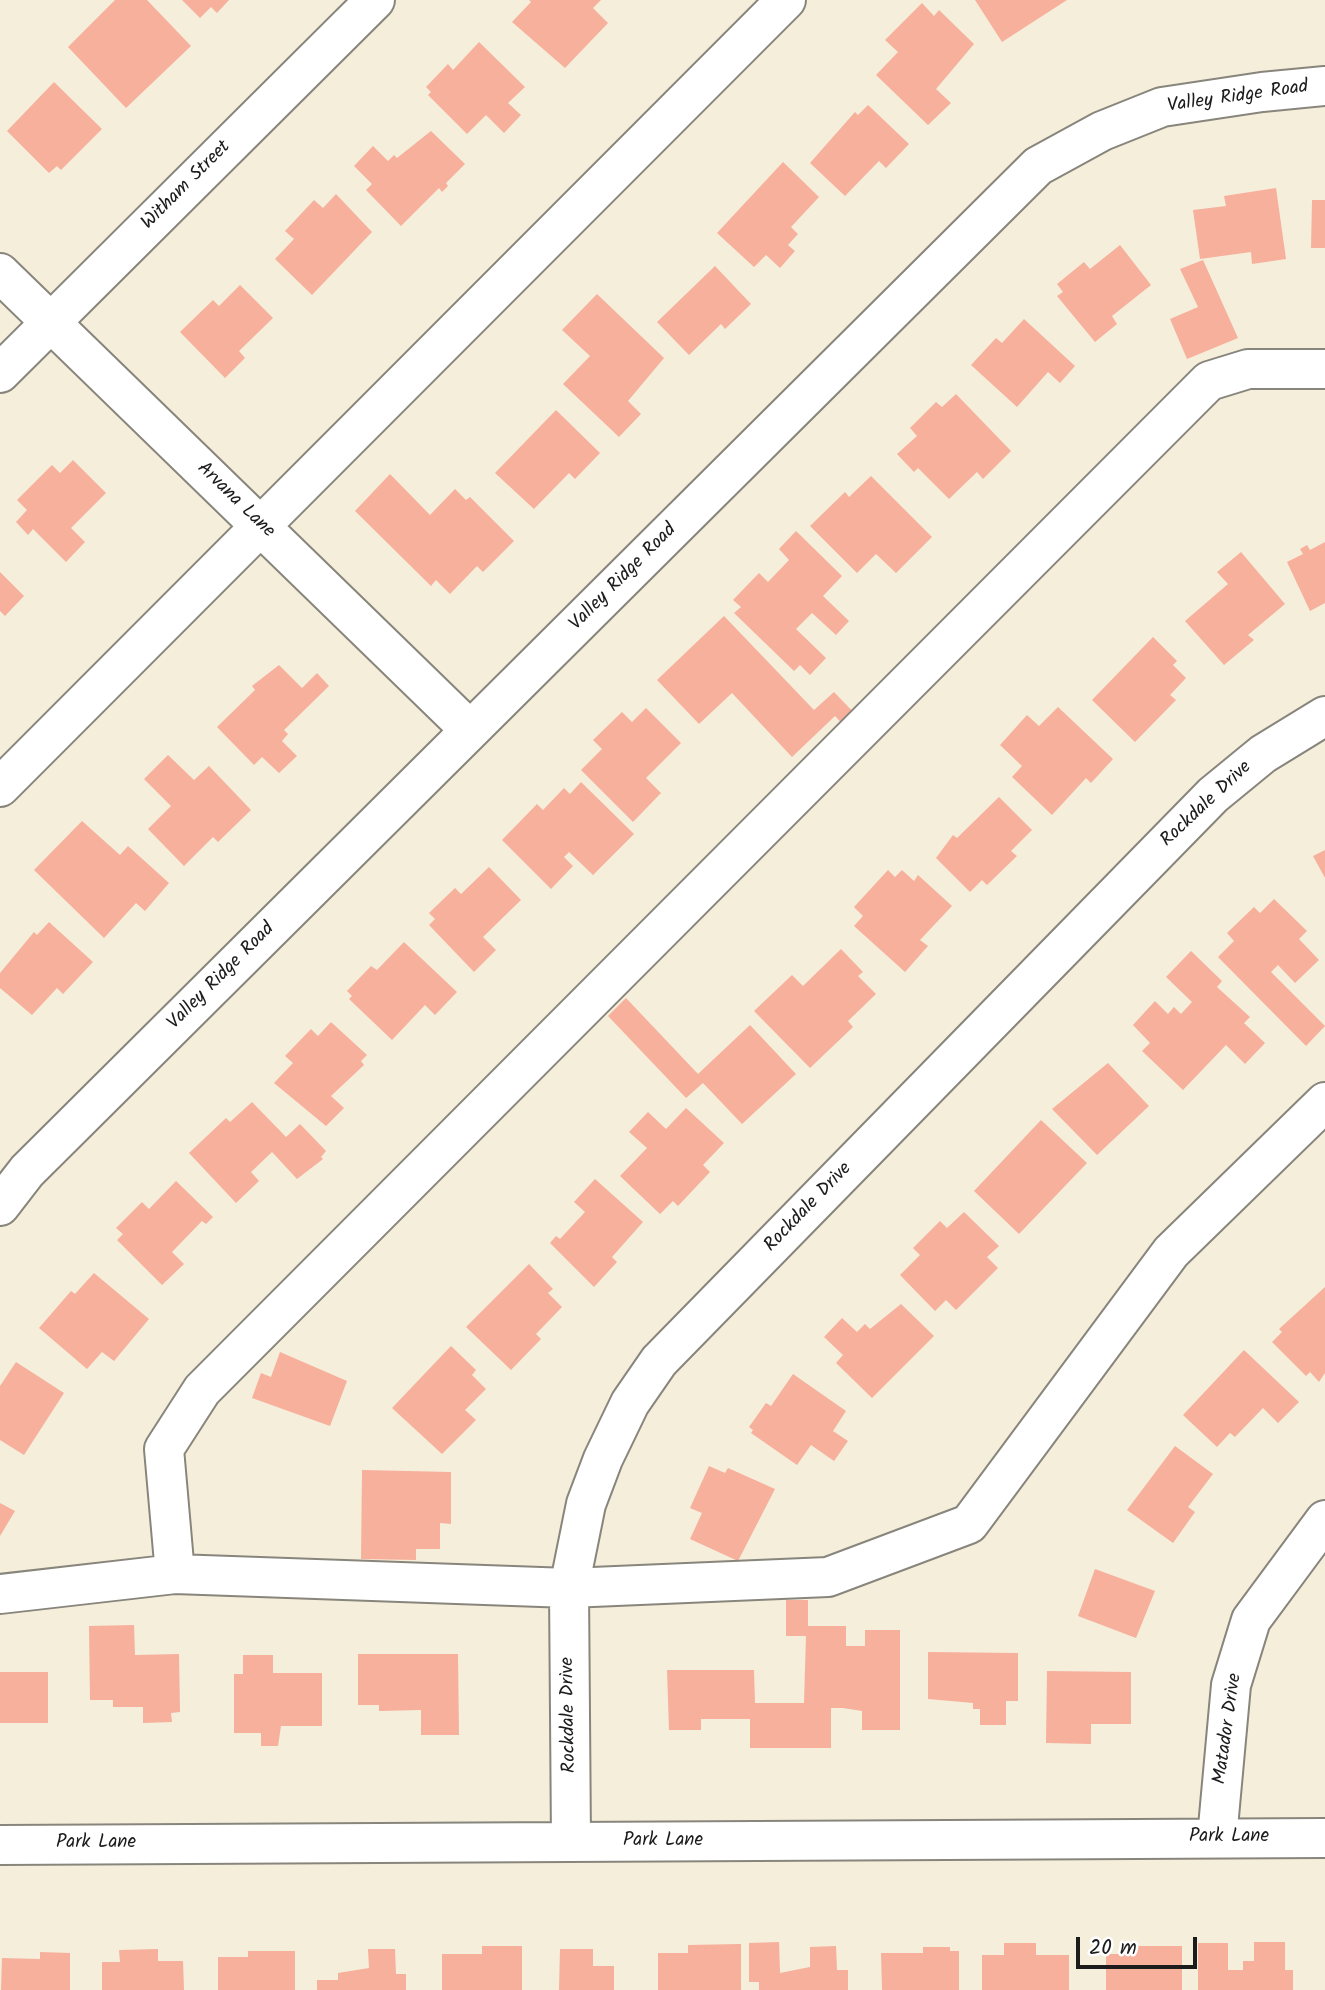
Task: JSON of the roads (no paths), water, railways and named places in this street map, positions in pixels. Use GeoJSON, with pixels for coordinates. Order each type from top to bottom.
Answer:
{"type":"FeatureCollection","features":[{"type":"Feature","properties":{"kind":"street","name":"Witham Street"},"geometry":{"type":"LineString","coordinates":[[0,373],[375,0]]}},
{"type":"Feature","properties":{"kind":"street"},"geometry":{"type":"LineString","coordinates":[[0,787],[786,0]]}},
{"type":"Feature","properties":{"kind":"street","name":"Valley Ridge Road"},"geometry":{"type":"LineString","coordinates":[[0,1206],[27,1171],[1038,166],[1102,131],[1162,107],[1325,86]]}},
{"type":"Feature","properties":{"kind":"street","name":"Arvana Lane"},"geometry":{"type":"LineString","coordinates":[[0,273],[470,730]]}},
{"type":"Feature","properties":{"kind":"street"},"geometry":{"type":"LineString","coordinates":[[175,1574],[164,1449],[202,1390],[1209,381],[1248,369],[1325,369]]}},
{"type":"Feature","properties":{"kind":"street","name":"Rockdale Drive"},"geometry":{"type":"LineString","coordinates":[[571,1842],[569,1588],[586,1504],[630,1403],[659,1361],[1213,795],[1263,754],[1325,716]]}},
{"type":"Feature","properties":{"kind":"street"},"geometry":{"type":"LineString","coordinates":[[0,1594],[175,1574],[569,1588],[828,1577],[969,1524],[1171,1252],[1325,1102]]}},
{"type":"Feature","properties":{"kind":"street","name":"Matador Drive"},"geometry":{"type":"LineString","coordinates":[[1217,1838],[1231,1685],[1251,1620],[1325,1520]]}},
{"type":"Feature","properties":{"kind":"street","name":"Park Lane"},"geometry":{"type":"LineString","coordinates":[[0,1845],[1325,1838]]}}]}
